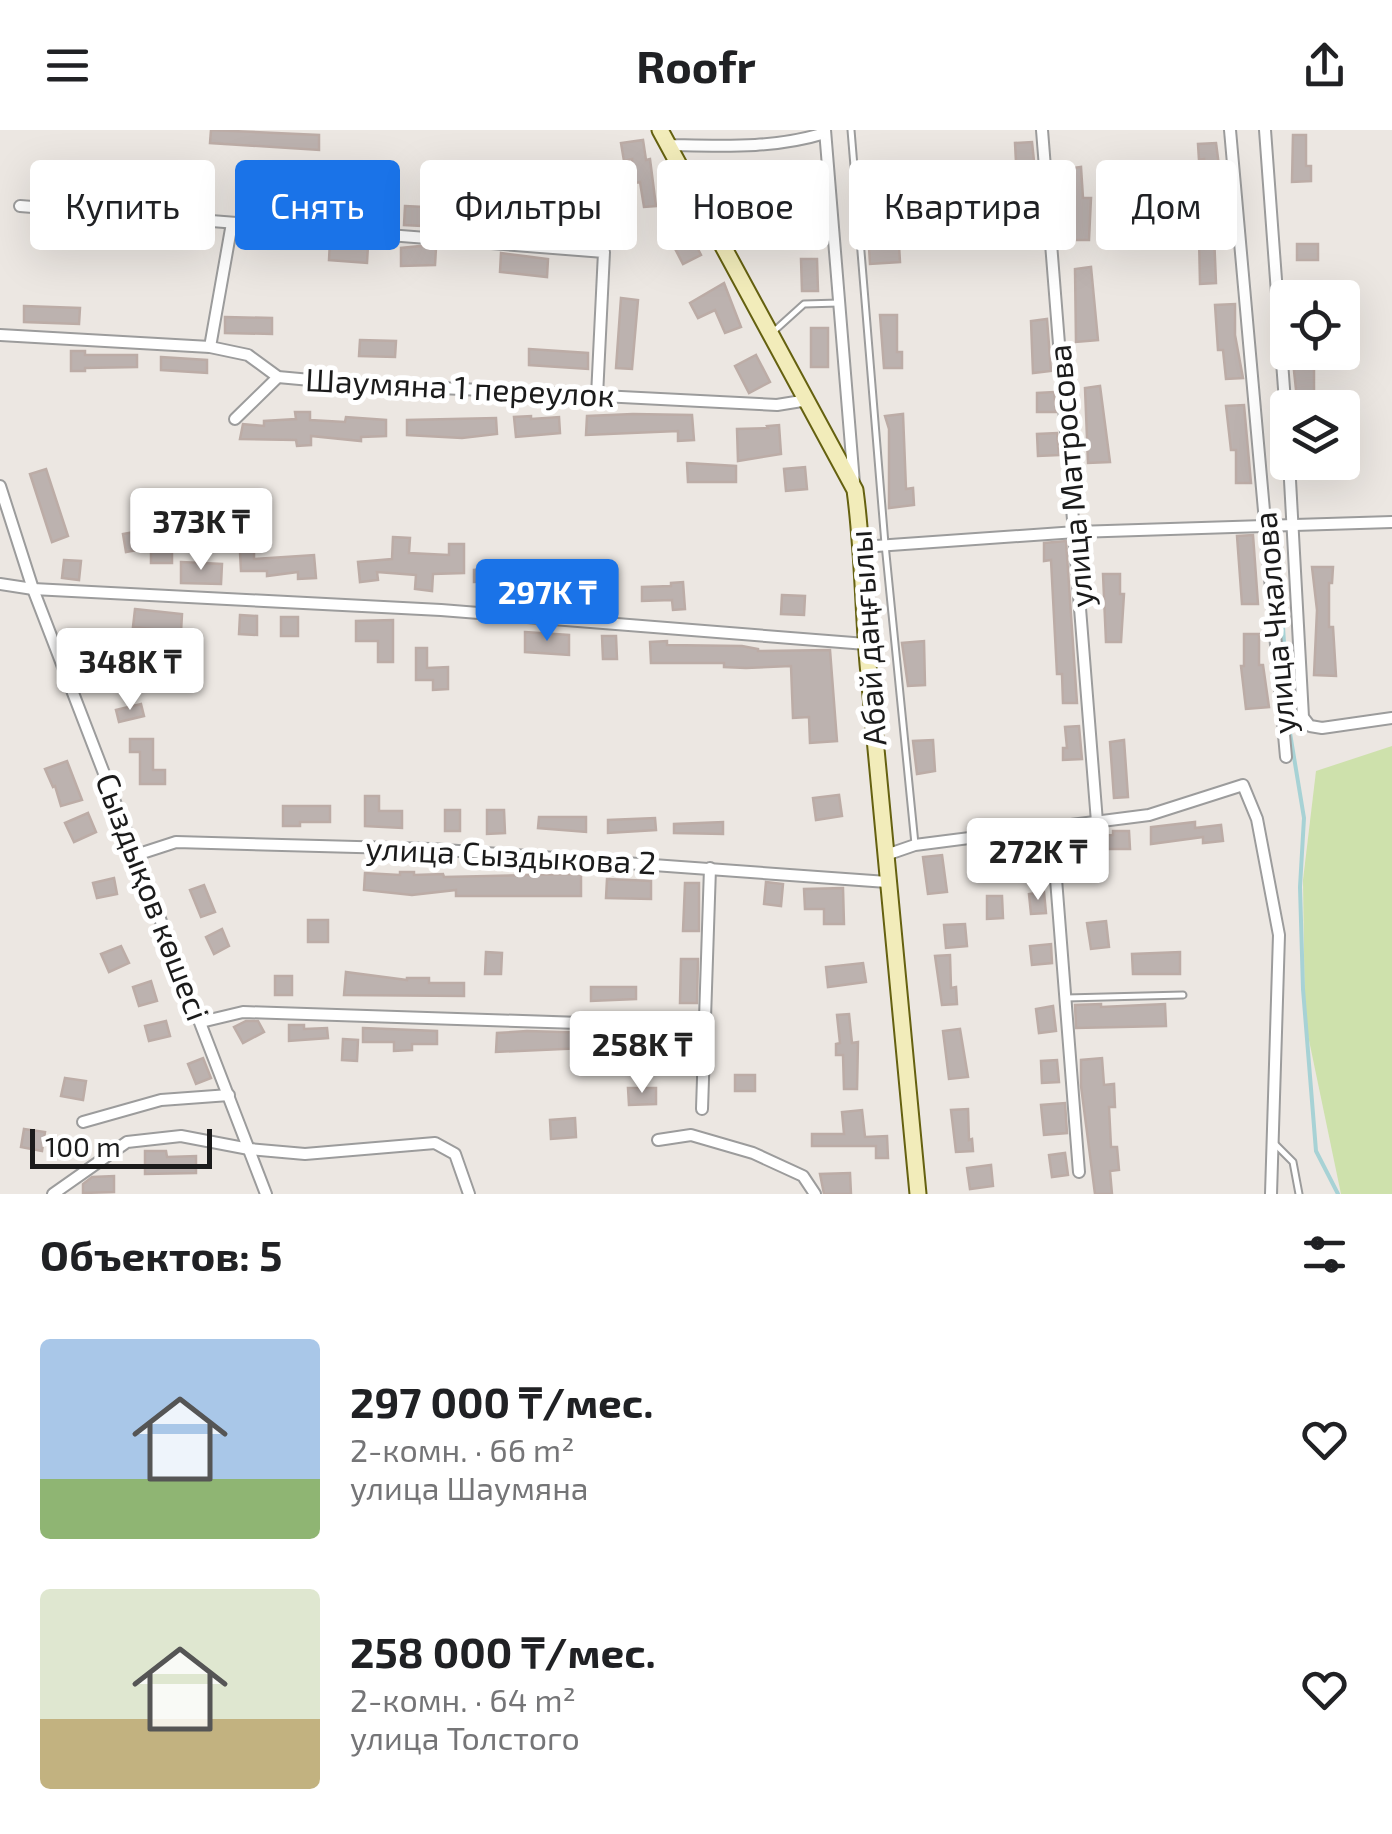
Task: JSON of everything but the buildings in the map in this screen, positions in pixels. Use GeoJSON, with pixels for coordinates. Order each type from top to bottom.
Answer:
{"type":"FeatureCollection","features":[{"type":"Feature","properties":{"kind":"street","name":"улица Матросова"},"geometry":{"type":"LineString","coordinates":[[1042,130],[1098,822]]}},
{"type":"Feature","properties":{"kind":"street","name":"улица Чкалова"},"geometry":{"type":"LineString","coordinates":[[1230,130],[1286,757]]}},
{"type":"Feature","properties":{"kind":"street"},"geometry":{"type":"LineString","coordinates":[[1265,130],[1284,390]]}},
{"type":"Feature","properties":{"kind":"street"},"geometry":{"type":"LineString","coordinates":[[664,138],[756,147],[792,143],[825,132],[855,490]]}},
{"type":"Feature","properties":{"kind":"street","name":"Абай даңғылы"},"geometry":{"type":"LineString","coordinates":[[664,138],[855,490],[887,882],[918,1194]]}},
{"type":"Feature","properties":{"kind":"street"},"geometry":{"type":"LineString","coordinates":[[20,206],[604,252],[597,396]]}},
{"type":"Feature","properties":{"kind":"street"},"geometry":{"type":"LineString","coordinates":[[210,346],[232,224]]}},
{"type":"Feature","properties":{"kind":"street","name":"Шаумяна 1 переулок"},"geometry":{"type":"LineString","coordinates":[[0,334],[210,346],[248,355],[278,378],[778,406],[808,400]]}},
{"type":"Feature","properties":{"kind":"street"},"geometry":{"type":"LineString","coordinates":[[234,419],[278,378]]}},
{"type":"Feature","properties":{"kind":"street","name":"улица Чкалова"},"geometry":{"type":"LineString","coordinates":[[1290,480],[1304,717],[1310,726],[1322,728],[1392,718]]}},
{"type":"Feature","properties":{"kind":"street","name":"Сыздықов көшесі"},"geometry":{"type":"LineString","coordinates":[[0,486],[32,589],[266,1194]]}},
{"type":"Feature","properties":{"kind":"street"},"geometry":{"type":"LineString","coordinates":[[862,547],[1076,532],[1392,522]]}},
{"type":"Feature","properties":{"kind":"street"},"geometry":{"type":"LineString","coordinates":[[0,584],[32,589],[442,610],[866,644]]}},
{"type":"Feature","properties":{"kind":"street"},"geometry":{"type":"LineString","coordinates":[[886,855],[915,844],[1148,815],[1244,786],[1251,798],[1279,935],[1272,1194]]}},
{"type":"Feature","properties":{"kind":"street"},"geometry":{"type":"LineString","coordinates":[[1052,828],[1080,1172]]}},
{"type":"Feature","properties":{"kind":"street","name":"улица Сыздыкова 2"},"geometry":{"type":"LineString","coordinates":[[136,855],[176,842],[431,849],[887,882]]}},
{"type":"Feature","properties":{"kind":"street"},"geometry":{"type":"LineString","coordinates":[[702,1109],[710,868]]}},
{"type":"Feature","properties":{"kind":"street"},"geometry":{"type":"LineString","coordinates":[[201,1022],[243,1012],[704,1027]]}},
{"type":"Feature","properties":{"kind":"street"},"geometry":{"type":"LineString","coordinates":[[83,1122],[160,1100],[229,1095]]}},
{"type":"Feature","properties":{"kind":"street"},"geometry":{"type":"LineString","coordinates":[[54,1194],[128,1142],[181,1136],[249,1149],[305,1154],[435,1143],[454,1154],[468,1194]]}},
{"type":"Feature","properties":{"kind":"street"},"geometry":{"type":"LineString","coordinates":[[658,1140],[691,1136],[753,1152],[803,1176],[815,1194]]}},
{"type":"Feature","properties":{"kind":"lane"},"geometry":{"type":"LineString","coordinates":[[851,130],[885,544],[915,844]]}},
{"type":"Feature","properties":{"kind":"lane"},"geometry":{"type":"LineString","coordinates":[[771,334],[804,304],[839,303]]}},
{"type":"Feature","properties":{"kind":"lane"},"geometry":{"type":"LineString","coordinates":[[1066,998],[1183,995]]}},
{"type":"Feature","properties":{"kind":"lane"},"geometry":{"type":"LineString","coordinates":[[1273,1142],[1292,1162],[1299,1194]]}},
{"type":"Feature","properties":{"kind":"green space"},"geometry":{"type":"Polygon","coordinates":[[[1392,746],[1392,1194],[1341,1194],[1305,1021],[1303,880],[1316,771],[1392,746]]]}},
{"type":"Feature","properties":{"kind":"waterway"},"geometry":{"type":"LineString","coordinates":[[1278,542],[1289,727],[1304,818],[1300,887],[1303,989],[1316,1151],[1338,1194]]}}]}
